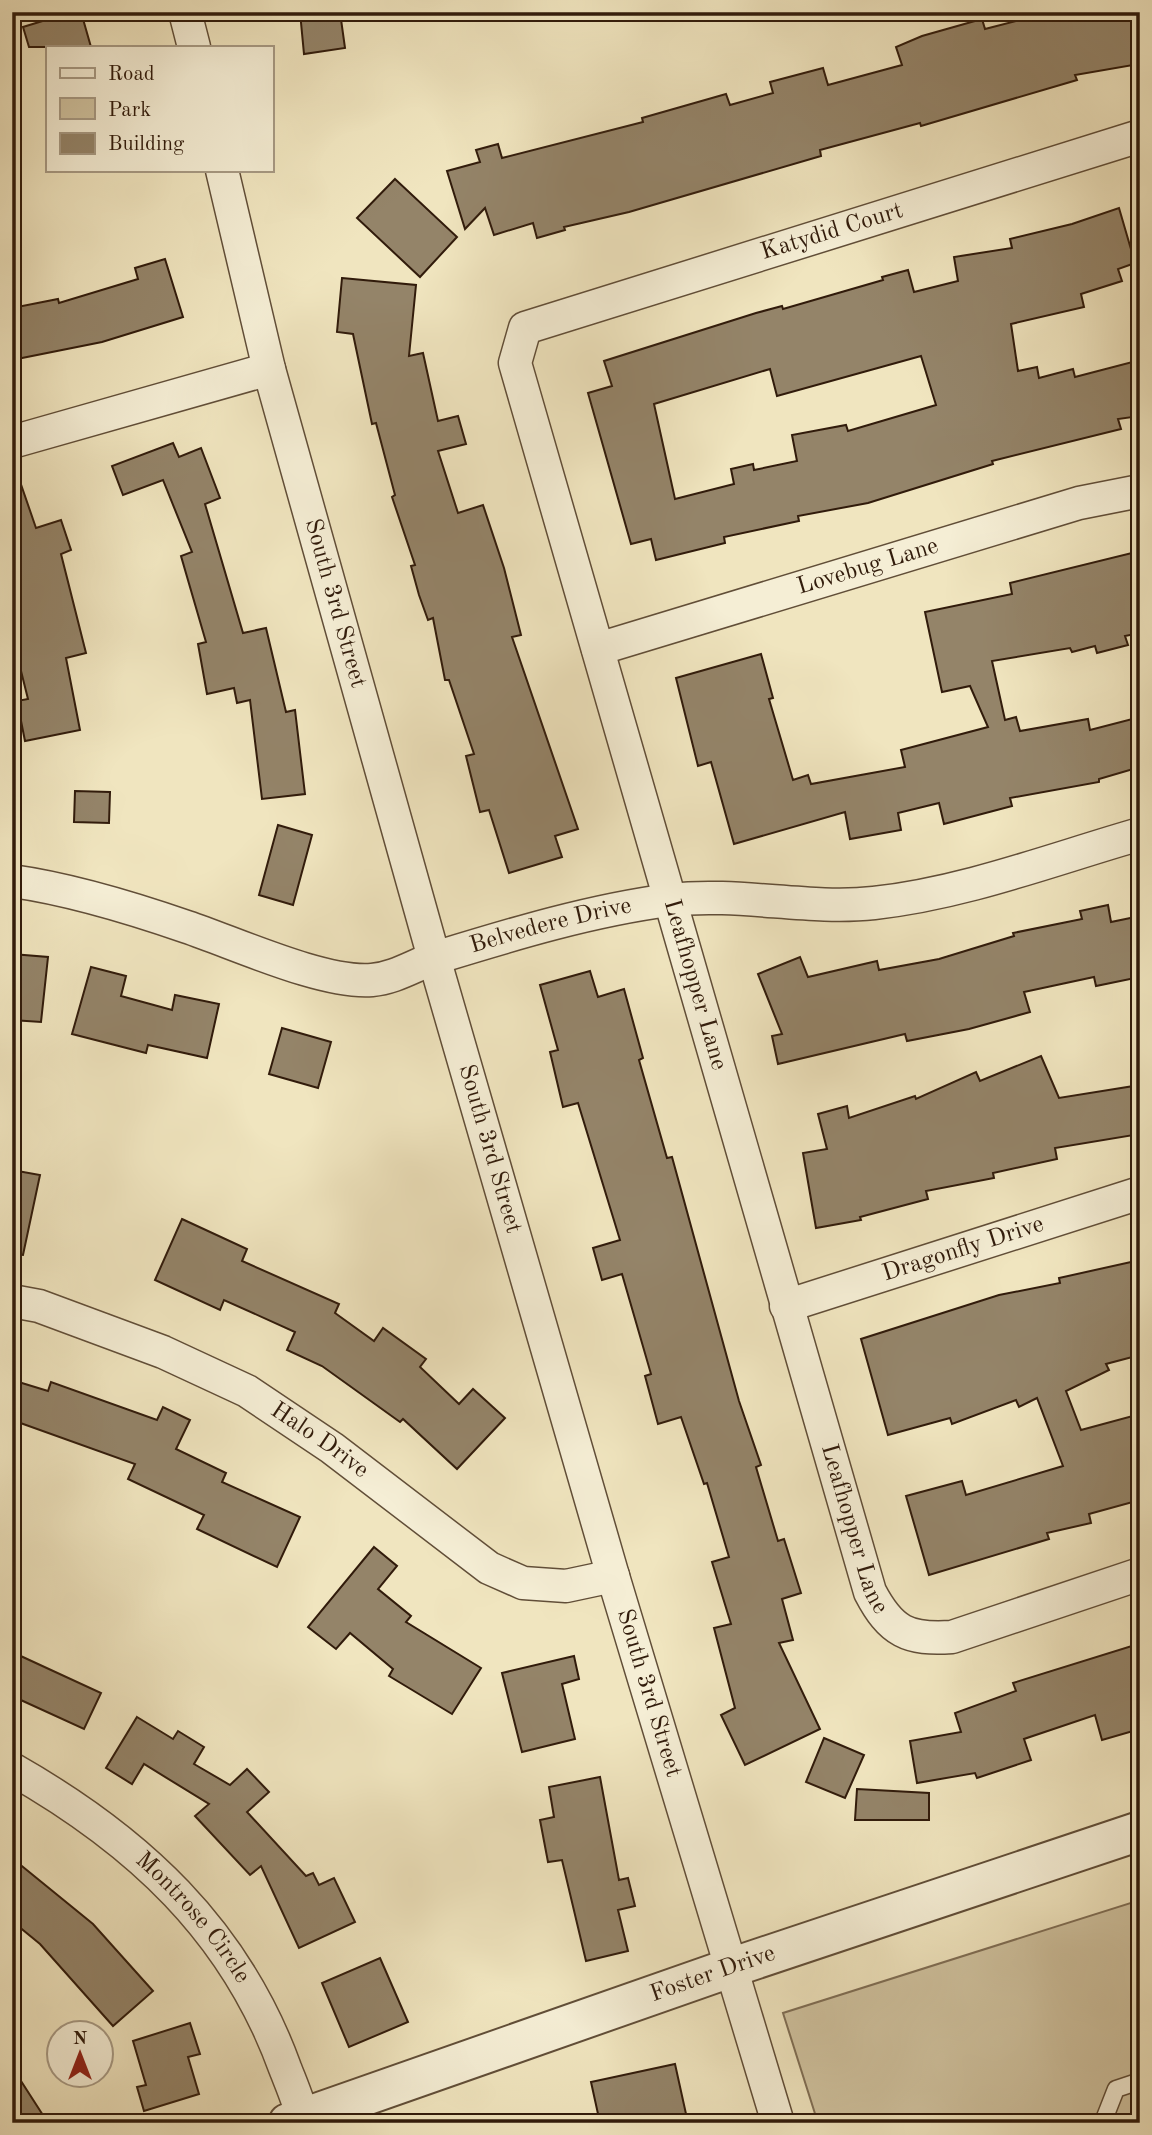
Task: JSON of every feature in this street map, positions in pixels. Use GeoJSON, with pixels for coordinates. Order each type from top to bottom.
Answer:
{"type":"FeatureCollection","features":[{"type":"Feature","properties":{"kind":"street"},"geometry":{"type":"LineString","coordinates":[[186,12],[194,46]]}},
{"type":"Feature","properties":{"kind":"street","name":"Katydid Court"},"geometry":{"type":"LineString","coordinates":[[525,327],[1140,136]]}},
{"type":"Feature","properties":{"kind":"street","name":"South 3rd Street"},"geometry":{"type":"LineString","coordinates":[[222,172],[269,369],[434,958],[613,1576],[778,2123]]}},
{"type":"Feature","properties":{"kind":"street","name":"Leafhopper Lane"},"geometry":{"type":"LineString","coordinates":[[525,327],[515,363],[519,382],[870,1592],[882,1616],[903,1633],[926,1639],[953,1637],[1140,1574]]}},
{"type":"Feature","properties":{"kind":"street"},"geometry":{"type":"LineString","coordinates":[[12,442],[269,369]]}},
{"type":"Feature","properties":{"kind":"street","name":"Lovebug Lane"},"geometry":{"type":"LineString","coordinates":[[598,649],[1079,503],[1140,491]]}},
{"type":"Feature","properties":{"kind":"street","name":"Belvedere Drive"},"geometry":{"type":"LineString","coordinates":[[14,875],[185,926],[284,962],[344,978],[372,980],[404,972],[434,958],[593,915],[671,900],[740,897],[871,903],[930,895],[1140,834]]}},
{"type":"Feature","properties":{"kind":"street","name":"Dragonfly Drive"},"geometry":{"type":"LineString","coordinates":[[786,1307],[1140,1193]]}},
{"type":"Feature","properties":{"kind":"street","name":"Halo Drive"},"geometry":{"type":"LineString","coordinates":[[12,1301],[39,1307],[163,1352],[247,1391],[332,1448],[489,1567],[523,1583],[566,1586],[613,1576]]}},
{"type":"Feature","properties":{"kind":"street","name":"Montrose Circle"},"geometry":{"type":"LineString","coordinates":[[12,1769],[64,1799],[118,1836],[175,1890],[226,1951],[271,2029],[299,2121]]}},
{"type":"Feature","properties":{"kind":"street","name":"Foster Drive"},"geometry":{"type":"LineString","coordinates":[[299,2121],[733,1967],[1140,1831]]}},
{"type":"Feature","properties":{"kind":"lane"},"geometry":{"type":"LineString","coordinates":[[1107,2123],[1105,2117],[1116,2089],[1140,2081]]}},
{"type":"Feature","properties":{"kind":"green space"},"geometry":{"type":"Polygon","coordinates":[[[1140,1900],[1140,2123],[818,2123],[783,2013],[1140,1900]]]}},
{"type":"Feature","properties":{"kind":"building"},"geometry":{"type":"Polygon","coordinates":[[[72,12],[81,12],[91,46],[29,47],[23,27],[72,12]]]}},
{"type":"Feature","properties":{"kind":"building"},"geometry":{"type":"Polygon","coordinates":[[[300,12],[340,12],[345,48],[304,54],[300,12]]]}},
{"type":"Feature","properties":{"kind":"building"},"geometry":{"type":"Polygon","coordinates":[[[1027,12],[1140,12],[1140,35],[1133,36],[1139,64],[1075,75],[1077,80],[921,126],[920,123],[820,150],[821,156],[629,212],[564,227],[565,230],[537,238],[533,223],[494,235],[485,208],[465,229],[447,171],[480,162],[476,150],[498,144],[502,158],[643,122],[642,118],[726,94],[730,105],[773,93],[770,82],[823,68],[828,85],[902,65],[896,47],[922,36],[982,19],[985,29],[1028,18],[1027,12]]]}},
{"type":"Feature","properties":{"kind":"building"},"geometry":{"type":"Polygon","coordinates":[[[395,179],[457,237],[420,277],[357,218],[395,179]]]}},
{"type":"Feature","properties":{"kind":"building"},"geometry":{"type":"Polygon","coordinates":[[[1119,208],[1135,263],[1118,269],[1122,281],[1081,294],[1084,307],[1011,324],[1018,371],[1037,367],[1039,378],[1073,369],[1075,377],[1140,360],[1140,416],[1118,419],[1121,429],[992,461],[993,464],[868,503],[798,516],[799,521],[724,537],[725,543],[656,560],[651,539],[631,544],[588,393],[612,386],[604,361],[756,313],[782,306],[783,309],[883,280],[882,277],[908,270],[914,292],[958,281],[954,257],[1012,248],[1010,239],[1072,224],[1119,208]],[[921,356],[777,396],[770,369],[654,404],[675,499],[734,484],[731,469],[753,464],[754,470],[797,461],[792,435],[846,425],[848,431],[936,405],[921,356]]]}},
{"type":"Feature","properties":{"kind":"building"},"geometry":{"type":"Polygon","coordinates":[[[165,259],[183,317],[102,342],[12,360],[12,308],[58,299],[59,303],[138,279],[135,268],[165,259]]]}},
{"type":"Feature","properties":{"kind":"building"},"geometry":{"type":"Polygon","coordinates":[[[342,278],[416,285],[409,356],[423,353],[438,421],[458,416],[466,444],[438,451],[458,513],[483,505],[504,568],[521,635],[512,637],[578,829],[555,836],[562,857],[509,873],[489,810],[480,812],[466,756],[474,754],[449,680],[445,680],[433,618],[428,620],[419,595],[411,566],[415,565],[392,497],[395,495],[376,423],[372,424],[353,334],[337,332],[342,278]]]}},
{"type":"Feature","properties":{"kind":"building"},"geometry":{"type":"Polygon","coordinates":[[[173,443],[179,457],[201,448],[220,498],[205,504],[243,633],[266,628],[286,712],[295,710],[305,794],[262,799],[250,700],[237,703],[234,688],[207,694],[198,644],[206,642],[181,556],[192,552],[163,480],[123,495],[112,466],[173,443]]]}},
{"type":"Feature","properties":{"kind":"building"},"geometry":{"type":"Polygon","coordinates":[[[12,470],[16,470],[36,528],[61,520],[71,550],[61,554],[86,653],[66,658],[80,730],[25,741],[17,701],[28,699],[12,635],[12,470]]]}},
{"type":"Feature","properties":{"kind":"building"},"geometry":{"type":"Polygon","coordinates":[[[1140,551],[1140,633],[1125,636],[1128,645],[1097,653],[1095,646],[1072,652],[1070,648],[992,661],[1005,720],[1016,717],[1020,731],[1088,719],[1090,730],[1140,717],[1140,767],[1099,779],[1099,782],[1010,798],[1012,806],[944,824],[939,803],[898,813],[901,830],[850,839],[845,812],[734,844],[711,762],[698,766],[676,678],[761,654],[773,698],[769,699],[793,780],[808,775],[811,784],[905,767],[901,750],[988,727],[970,686],[942,692],[925,612],[1012,594],[1010,583],[1140,551]]]}},
{"type":"Feature","properties":{"kind":"building"},"geometry":{"type":"Polygon","coordinates":[[[75,791],[110,792],[109,823],[74,822],[75,791]]]}},
{"type":"Feature","properties":{"kind":"building"},"geometry":{"type":"Polygon","coordinates":[[[278,825],[312,835],[293,905],[259,895],[278,825]]]}},
{"type":"Feature","properties":{"kind":"building"},"geometry":{"type":"Polygon","coordinates":[[[1108,905],[1111,922],[1140,916],[1140,977],[1096,986],[1094,977],[1024,992],[1030,1012],[969,1029],[907,1041],[905,1034],[778,1064],[772,1036],[782,1034],[758,974],[800,957],[808,977],[877,961],[879,970],[939,959],[1014,936],[1013,933],[1082,919],[1080,911],[1108,905]]]}},
{"type":"Feature","properties":{"kind":"building"},"geometry":{"type":"Polygon","coordinates":[[[12,954],[48,957],[41,1022],[12,1020],[12,954]]]}},
{"type":"Feature","properties":{"kind":"building"},"geometry":{"type":"Polygon","coordinates":[[[91,967],[126,976],[121,996],[172,1010],[175,995],[219,1004],[207,1058],[148,1045],[146,1053],[72,1034],[91,967]]]}},
{"type":"Feature","properties":{"kind":"building"},"geometry":{"type":"Polygon","coordinates":[[[590,971],[598,997],[624,989],[643,1058],[639,1060],[667,1158],[672,1157],[739,1401],[761,1465],[756,1467],[778,1541],[784,1539],[801,1593],[782,1599],[793,1640],[779,1643],[820,1729],[745,1765],[721,1715],[735,1708],[714,1628],[731,1624],[712,1562],[729,1557],[707,1483],[704,1484],[681,1417],[658,1424],[645,1376],[651,1374],[622,1274],[602,1280],[593,1248],[620,1240],[578,1103],[563,1107],[550,1052],[558,1050],[540,985],[590,971]]]}},
{"type":"Feature","properties":{"kind":"building"},"geometry":{"type":"Polygon","coordinates":[[[282,1028],[331,1042],[318,1088],[269,1074],[282,1028]]]}},
{"type":"Feature","properties":{"kind":"building"},"geometry":{"type":"Polygon","coordinates":[[[1041,1056],[1059,1098],[1140,1085],[1140,1134],[1055,1148],[1057,1159],[993,1173],[994,1178],[926,1191],[928,1199],[860,1217],[861,1220],[816,1228],[803,1153],[827,1149],[818,1114],[847,1106],[849,1118],[915,1096],[916,1099],[976,1072],[980,1081],[1041,1056]]]}},
{"type":"Feature","properties":{"kind":"building"},"geometry":{"type":"Polygon","coordinates":[[[12,1170],[40,1175],[23,1255],[12,1254],[12,1170]]]}},
{"type":"Feature","properties":{"kind":"building"},"geometry":{"type":"Polygon","coordinates":[[[182,1219],[247,1249],[242,1261],[339,1304],[335,1313],[374,1341],[383,1328],[426,1359],[420,1367],[459,1404],[473,1389],[505,1418],[457,1469],[403,1419],[400,1422],[322,1366],[287,1350],[295,1332],[224,1300],[220,1310],[155,1280],[182,1219]]]}},
{"type":"Feature","properties":{"kind":"building"},"geometry":{"type":"Polygon","coordinates":[[[1140,1260],[1140,1355],[1106,1364],[1109,1370],[1066,1391],[1081,1430],[1140,1414],[1140,1500],[1089,1514],[1091,1523],[1047,1533],[1049,1539],[929,1575],[906,1496],[962,1481],[966,1495],[1063,1466],[1037,1398],[1019,1407],[1016,1400],[952,1424],[950,1418],[888,1435],[861,1339],[999,1295],[1060,1283],[1059,1278],[1140,1260]]]}},
{"type":"Feature","properties":{"kind":"building"},"geometry":{"type":"Polygon","coordinates":[[[12,1380],[48,1391],[51,1382],[157,1420],[163,1407],[190,1420],[176,1449],[226,1473],[222,1482],[300,1517],[277,1567],[197,1529],[204,1515],[128,1479],[135,1464],[12,1420],[12,1380]]]}},
{"type":"Feature","properties":{"kind":"building"},"geometry":{"type":"Polygon","coordinates":[[[374,1547],[397,1566],[378,1589],[411,1616],[406,1622],[481,1668],[452,1714],[389,1676],[393,1669],[350,1633],[336,1649],[308,1627],[374,1547]]]}},
{"type":"Feature","properties":{"kind":"building"},"geometry":{"type":"Polygon","coordinates":[[[1135,1645],[1140,1662],[1140,1729],[1102,1740],[1095,1715],[1024,1739],[1031,1760],[977,1778],[975,1773],[917,1783],[910,1741],[961,1732],[955,1713],[1016,1691],[1013,1683],[1135,1645]]]}},
{"type":"Feature","properties":{"kind":"building"},"geometry":{"type":"Polygon","coordinates":[[[12,1652],[101,1693],[84,1729],[12,1696],[12,1652]]]}},
{"type":"Feature","properties":{"kind":"building"},"geometry":{"type":"Polygon","coordinates":[[[574,1656],[579,1679],[562,1684],[575,1739],[522,1752],[502,1673],[574,1656]]]}},
{"type":"Feature","properties":{"kind":"building"},"geometry":{"type":"Polygon","coordinates":[[[137,1717],[173,1739],[178,1731],[204,1747],[194,1764],[230,1785],[247,1769],[269,1792],[247,1812],[306,1876],[313,1873],[319,1885],[334,1878],[355,1922],[299,1948],[261,1866],[250,1875],[195,1816],[209,1804],[144,1764],[132,1784],[106,1768],[137,1717]]]}},
{"type":"Feature","properties":{"kind":"building"},"geometry":{"type":"Polygon","coordinates":[[[824,1738],[864,1755],[845,1798],[806,1782],[824,1738]]]}},
{"type":"Feature","properties":{"kind":"building"},"geometry":{"type":"Polygon","coordinates":[[[600,1777],[619,1880],[628,1878],[635,1906],[618,1910],[628,1951],[586,1961],[562,1860],[548,1862],[540,1820],[554,1817],[549,1787],[600,1777]]]}},
{"type":"Feature","properties":{"kind":"building"},"geometry":{"type":"Polygon","coordinates":[[[857,1789],[929,1793],[929,1820],[855,1820],[857,1789]]]}},
{"type":"Feature","properties":{"kind":"building"},"geometry":{"type":"Polygon","coordinates":[[[12,1858],[93,1924],[153,1991],[116,2023],[116,2020],[108,2020],[40,1944],[12,1921],[12,1858]]]}},
{"type":"Feature","properties":{"kind":"building"},"geometry":{"type":"Polygon","coordinates":[[[380,1958],[408,2022],[349,2047],[322,1983],[380,1958]]]}},
{"type":"Feature","properties":{"kind":"building"},"geometry":{"type":"Polygon","coordinates":[[[190,2023],[200,2054],[188,2057],[199,2094],[144,2111],[137,2087],[146,2085],[133,2041],[190,2023]]]}},
{"type":"Feature","properties":{"kind":"building"},"geometry":{"type":"Polygon","coordinates":[[[675,2064],[688,2123],[600,2123],[591,2082],[675,2064]]]}},
{"type":"Feature","properties":{"kind":"building"},"geometry":{"type":"Polygon","coordinates":[[[12,2067],[48,2123],[12,2123],[12,2067]]]}}]}
